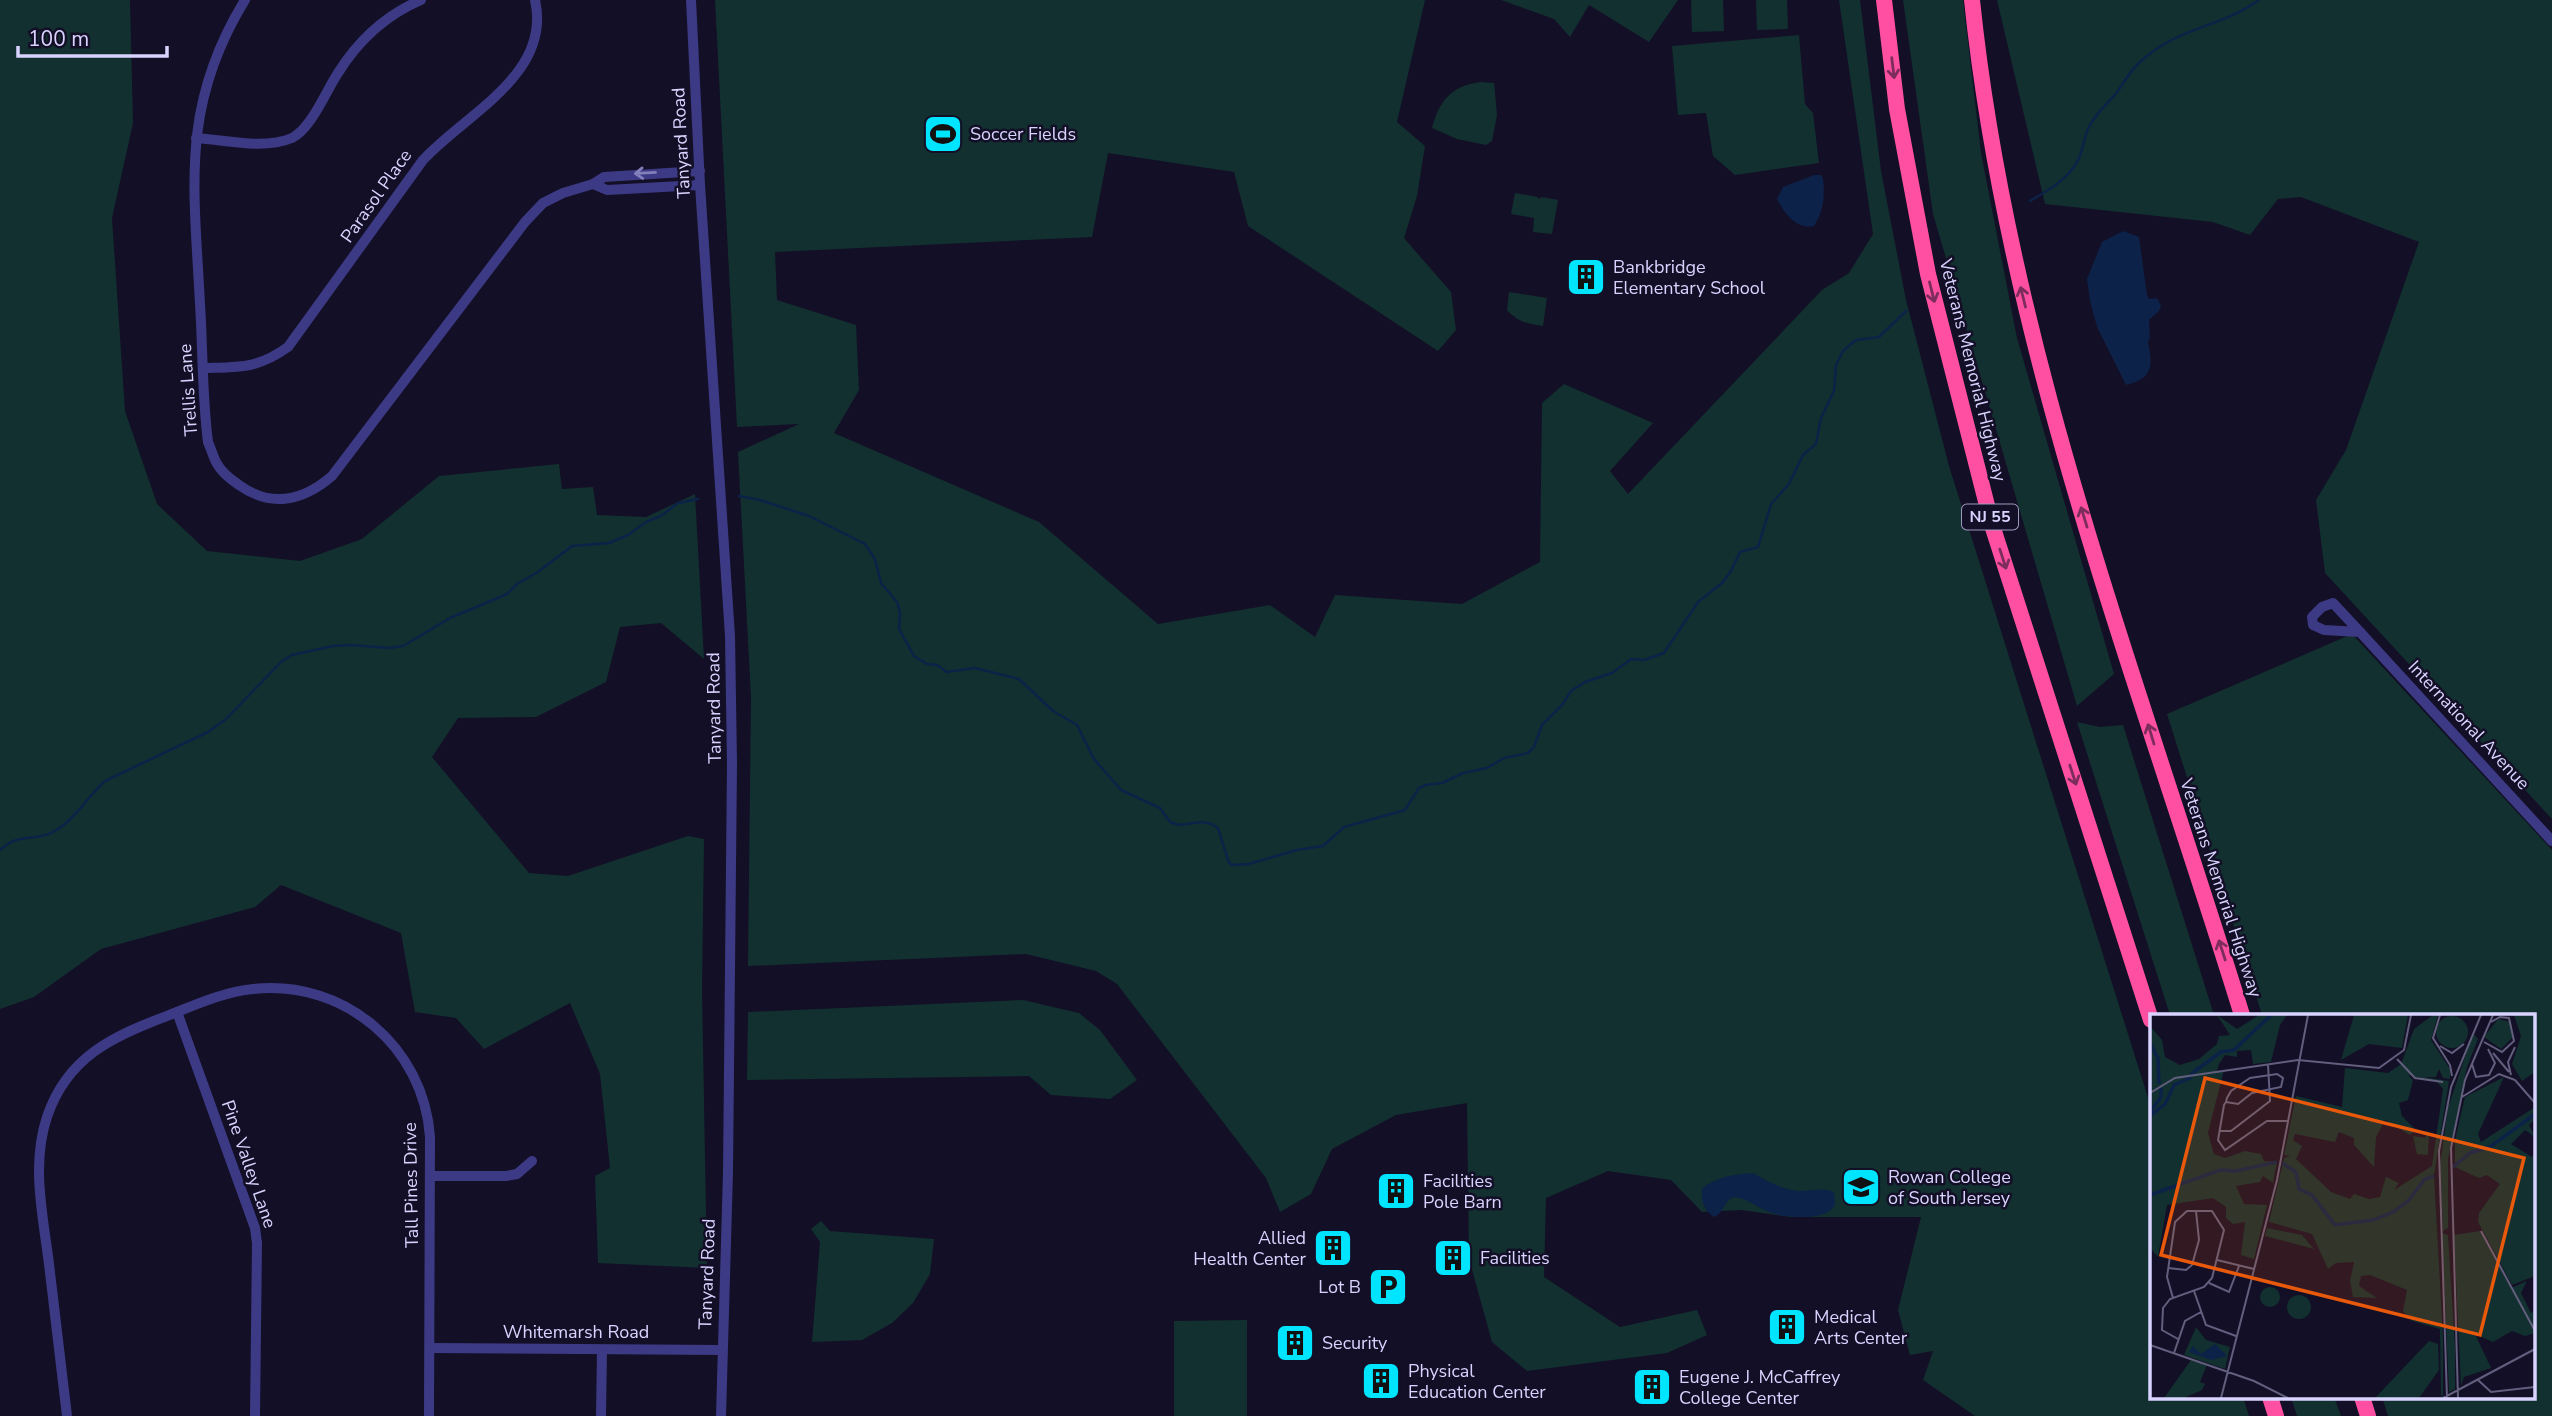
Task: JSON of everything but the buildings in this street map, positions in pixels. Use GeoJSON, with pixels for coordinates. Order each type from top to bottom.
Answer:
{"type":"FeatureCollection","features":[{"type":"Feature","properties":{"kind":"highway","name":"Veterans Memorial Highway"},"geometry":{"type":"LineString","coordinates":[[1884,0],[1897,108],[1928,274],[1992,526],[2150,1017]]}},
{"type":"Feature","properties":{"kind":"highway","name":"Veterans Memorial Highway"},"geometry":{"type":"LineString","coordinates":[[1972,0],[1982,76],[2013,256],[2038,358],[2081,509],[2242,1014]]}},
{"type":"Feature","properties":{"kind":"highway"},"geometry":{"type":"LineString","coordinates":[[2270,1398],[2276,1416]]}},
{"type":"Feature","properties":{"kind":"highway"},"geometry":{"type":"LineString","coordinates":[[2362,1398],[2368,1416]]}},
{"type":"Feature","properties":{"kind":"street","name":"Trellis Lane"},"geometry":{"type":"LineString","coordinates":[[246,0],[218,48],[212,65],[201,106],[193,164],[208,442],[217,464],[230,479],[253,496],[283,500],[317,490],[332,477],[525,222],[543,203],[563,193],[593,184],[604,177],[700,171]]}},
{"type":"Feature","properties":{"kind":"street"},"geometry":{"type":"LineString","coordinates":[[196,138],[264,144],[294,137],[306,126],[339,71],[360,43],[382,22],[421,0]]}},
{"type":"Feature","properties":{"kind":"street","name":"Parasol Place"},"geometry":{"type":"LineString","coordinates":[[204,368],[249,367],[271,359],[288,347],[423,160],[441,140],[497,94],[526,62],[536,33],[538,11],[535,0]]}},
{"type":"Feature","properties":{"kind":"street","name":"Tanyard Road"},"geometry":{"type":"LineString","coordinates":[[691,0],[730,636],[732,778],[728,1172],[721,1416]]}},
{"type":"Feature","properties":{"kind":"street","name":"Trellis Lane"},"geometry":{"type":"LineString","coordinates":[[593,184],[607,190],[701,185]]}},
{"type":"Feature","properties":{"kind":"street","name":"International Avenue"},"geometry":{"type":"LineString","coordinates":[[2360,632],[2552,841]]}},
{"type":"Feature","properties":{"kind":"street","name":"Tall Pines Drive"},"geometry":{"type":"LineString","coordinates":[[67,1416],[40,1185],[40,1149],[53,1102],[65,1082],[93,1051],[122,1033],[228,994],[266,988],[308,992],[340,1003],[358,1014],[390,1040],[404,1057],[417,1081],[429,1126],[431,1176],[429,1416]]}},
{"type":"Feature","properties":{"kind":"street","name":"Pine Valley Lane"},"geometry":{"type":"LineString","coordinates":[[177,1012],[256,1228],[255,1416]]}},
{"type":"Feature","properties":{"kind":"street"},"geometry":{"type":"LineString","coordinates":[[431,1176],[506,1176],[517,1174],[532,1161]]}},
{"type":"Feature","properties":{"kind":"street","name":"Whitemarsh Road"},"geometry":{"type":"LineString","coordinates":[[430,1348],[722,1350]]}},
{"type":"Feature","properties":{"kind":"street"},"geometry":{"type":"LineString","coordinates":[[601,1350],[601,1416]]}},
{"type":"Feature","properties":{"kind":"green space"},"geometry":{"type":"Polygon","coordinates":[[[0,0],[130,0],[133,123],[112,218],[125,411],[157,504],[207,551],[300,561],[362,539],[439,476],[559,464],[562,489],[593,487],[597,515],[646,517],[695,494],[704,659],[661,623],[620,627],[606,682],[536,717],[458,718],[432,757],[529,873],[568,876],[688,836],[704,839],[702,990],[707,1268],[598,1263],[595,1176],[610,1168],[600,1074],[570,1003],[484,1049],[456,1018],[415,1012],[401,933],[281,885],[255,907],[101,949],[34,997],[0,1009],[0,0]]]}},
{"type":"Feature","properties":{"kind":"green space"},"geometry":{"type":"Polygon","coordinates":[[[715,0],[1425,0],[1397,122],[1425,146],[1417,196],[1404,238],[1451,292],[1456,330],[1438,351],[1248,226],[1234,172],[1108,153],[1092,237],[775,252],[777,300],[856,325],[859,390],[834,433],[1039,522],[1158,624],[1270,605],[1315,637],[1335,595],[1462,604],[1540,562],[1542,403],[1564,384],[1653,423],[1610,471],[1628,494],[1822,290],[1849,273],[1873,234],[1839,0],[1860,0],[1881,171],[1906,300],[1949,466],[2150,1104],[2150,1398],[2243,1398],[2249,1416],[1975,1416],[1923,1380],[1933,1351],[1910,1355],[1898,1310],[1921,1217],[1790,1217],[1741,1210],[1702,1212],[1671,1180],[1608,1171],[1546,1198],[1544,1277],[1620,1327],[1697,1310],[1707,1335],[1667,1353],[1527,1371],[1492,1342],[1469,1259],[1467,1103],[1396,1115],[1332,1149],[1311,1194],[1280,1212],[1266,1178],[1117,984],[1096,971],[1026,954],[748,966],[751,697],[738,452],[799,424],[737,427],[715,0]]]}},
{"type":"Feature","properties":{"kind":"green space"},"geometry":{"type":"Polygon","coordinates":[[[1501,0],[1678,0],[1649,42],[1589,5],[1570,37],[1554,19],[1501,0]]]}},
{"type":"Feature","properties":{"kind":"green space"},"geometry":{"type":"Polygon","coordinates":[[[1691,0],[1723,0],[1724,31],[1692,32],[1691,0]]]}},
{"type":"Feature","properties":{"kind":"green space"},"geometry":{"type":"Polygon","coordinates":[[[1756,0],[1787,0],[1788,29],[1757,30],[1756,0]]]}},
{"type":"Feature","properties":{"kind":"green space"},"geometry":{"type":"Polygon","coordinates":[[[1903,0],[1963,0],[1981,153],[2017,338],[2114,674],[2077,706],[1933,214],[1903,0]]]}},
{"type":"Feature","properties":{"kind":"green space"},"geometry":{"type":"Polygon","coordinates":[[[1997,0],[2552,0],[2552,819],[2325,573],[2316,500],[2346,450],[2419,242],[2301,197],[2278,199],[2250,235],[2213,222],[2045,204],[1997,0]]]}},
{"type":"Feature","properties":{"kind":"green space"},"geometry":{"type":"Polygon","coordinates":[[[1799,35],[1805,104],[1813,113],[1819,163],[1735,175],[1713,156],[1706,113],[1678,115],[1672,46],[1799,35]]]}},
{"type":"Feature","properties":{"kind":"green space"},"geometry":{"type":"Polygon","coordinates":[[[1480,82],[1494,83],[1497,115],[1492,141],[1486,145],[1457,139],[1432,128],[1438,110],[1448,96],[1461,87],[1480,82]]]}},
{"type":"Feature","properties":{"kind":"green space"},"geometry":{"type":"Polygon","coordinates":[[[1515,193],[1538,199],[1542,197],[1558,200],[1552,234],[1533,232],[1534,218],[1511,214],[1515,193]]]}},
{"type":"Feature","properties":{"kind":"green space"},"geometry":{"type":"Polygon","coordinates":[[[1509,292],[1547,298],[1543,326],[1523,322],[1507,310],[1509,292]]]}},
{"type":"Feature","properties":{"kind":"green space"},"geometry":{"type":"Polygon","coordinates":[[[2352,634],[2552,850],[2552,1416],[2388,1416],[2382,1398],[2534,1398],[2534,1014],[2262,1014],[2167,714],[2352,634]]]}},
{"type":"Feature","properties":{"kind":"green space"},"geometry":{"type":"Polygon","coordinates":[[[2077,722],[2100,727],[2123,725],[2214,1014],[2170,1014],[2077,722]]]}},
{"type":"Feature","properties":{"kind":"green space"},"geometry":{"type":"Polygon","coordinates":[[[1023,1000],[1079,1013],[1100,1030],[1137,1080],[1110,1099],[1051,1095],[1029,1076],[747,1080],[748,1012],[1023,1000]]]}},
{"type":"Feature","properties":{"kind":"green space"},"geometry":{"type":"Polygon","coordinates":[[[821,1221],[830,1231],[934,1239],[930,1274],[913,1303],[892,1323],[862,1340],[812,1342],[820,1242],[811,1229],[821,1221]]]}},
{"type":"Feature","properties":{"kind":"green space"},"geometry":{"type":"Polygon","coordinates":[[[1247,1320],[1247,1416],[1174,1416],[1174,1321],[1247,1320]]]}},
{"type":"Feature","properties":{"kind":"green space"},"geometry":{"type":"Polygon","coordinates":[[[2291,1398],[2334,1398],[2341,1416],[2297,1416],[2291,1398]]]}},
{"type":"Feature","properties":{"kind":"water"},"geometry":{"type":"Polygon","coordinates":[[[1814,175],[1821,175],[1823,178],[1823,203],[1814,226],[1808,227],[1792,219],[1777,199],[1783,187],[1814,175]]]}},
{"type":"Feature","properties":{"kind":"water"},"geometry":{"type":"Polygon","coordinates":[[[2123,231],[2139,237],[2147,295],[2149,299],[2157,298],[2161,306],[2149,320],[2150,363],[2147,374],[2126,385],[2097,327],[2087,279],[2102,242],[2123,231]]]}},
{"type":"Feature","properties":{"kind":"water"},"geometry":{"type":"Polygon","coordinates":[[[1753,1173],[1787,1189],[1834,1192],[1834,1206],[1822,1215],[1788,1216],[1770,1212],[1735,1197],[1714,1217],[1707,1211],[1702,1201],[1702,1188],[1726,1177],[1753,1173]]]}},
{"type":"Feature","properties":{"kind":"waterway"},"geometry":{"type":"LineString","coordinates":[[2030,201],[2072,170],[2080,156],[2091,123],[2137,65],[2167,42],[2229,17],[2259,0]]}},
{"type":"Feature","properties":{"kind":"waterway"},"geometry":{"type":"LineString","coordinates":[[739,496],[809,516],[865,544],[875,559],[881,583],[897,602],[900,613],[899,629],[914,656],[947,672],[975,668],[1019,679],[1053,711],[1077,725],[1094,759],[1121,790],[1160,808],[1170,822],[1179,825],[1202,822],[1212,824],[1218,828],[1229,863],[1249,864],[1297,850],[1323,846],[1344,827],[1405,810],[1419,788],[1487,768],[1504,758],[1528,753],[1534,747],[1542,725],[1562,705],[1571,691],[1585,682],[1612,673],[1631,659],[1644,660],[1664,653],[1698,602],[1723,582],[1740,552],[1758,547],[1771,504],[1789,484],[1803,455],[1816,444],[1821,418],[1834,391],[1836,365],[1843,351],[1856,340],[1879,337],[1906,311]]}},
{"type":"Feature","properties":{"kind":"waterway"},"geometry":{"type":"LineString","coordinates":[[0,850],[14,841],[53,832],[68,821],[105,781],[208,732],[226,719],[282,661],[292,655],[333,646],[403,646],[450,618],[507,594],[517,584],[572,546],[609,543],[661,516],[678,503],[698,499]]}},
{"type":"Feature","properties":{"kind":"place","name":"Soccer Fields"},"geometry":{"type":"Point","coordinates":[943,134]}},
{"type":"Feature","properties":{"kind":"place","name":"Bankbridge Elementary School"},"geometry":{"type":"Point","coordinates":[1586,277]}},
{"type":"Feature","properties":{"kind":"place","name":"Rowan College of South Jersey"},"geometry":{"type":"Point","coordinates":[1861,1187]}},
{"type":"Feature","properties":{"kind":"place","name":"Facilities Pole Barn"},"geometry":{"type":"Point","coordinates":[1396,1191]}},
{"type":"Feature","properties":{"kind":"place","name":"Allied Health Center"},"geometry":{"type":"Point","coordinates":[1333,1248]}},
{"type":"Feature","properties":{"kind":"place","name":"Facilities"},"geometry":{"type":"Point","coordinates":[1453,1258]}},
{"type":"Feature","properties":{"kind":"place","name":"Lot B"},"geometry":{"type":"Point","coordinates":[1388,1287]}},
{"type":"Feature","properties":{"kind":"place","name":"Medical Arts Center"},"geometry":{"type":"Point","coordinates":[1787,1327]}},
{"type":"Feature","properties":{"kind":"place","name":"Security"},"geometry":{"type":"Point","coordinates":[1295,1343]}},
{"type":"Feature","properties":{"kind":"place","name":"Physical Education Center"},"geometry":{"type":"Point","coordinates":[1381,1381]}},
{"type":"Feature","properties":{"kind":"place","name":"Eugene J. McCaffrey College Center"},"geometry":{"type":"Point","coordinates":[1652,1387]}}]}
